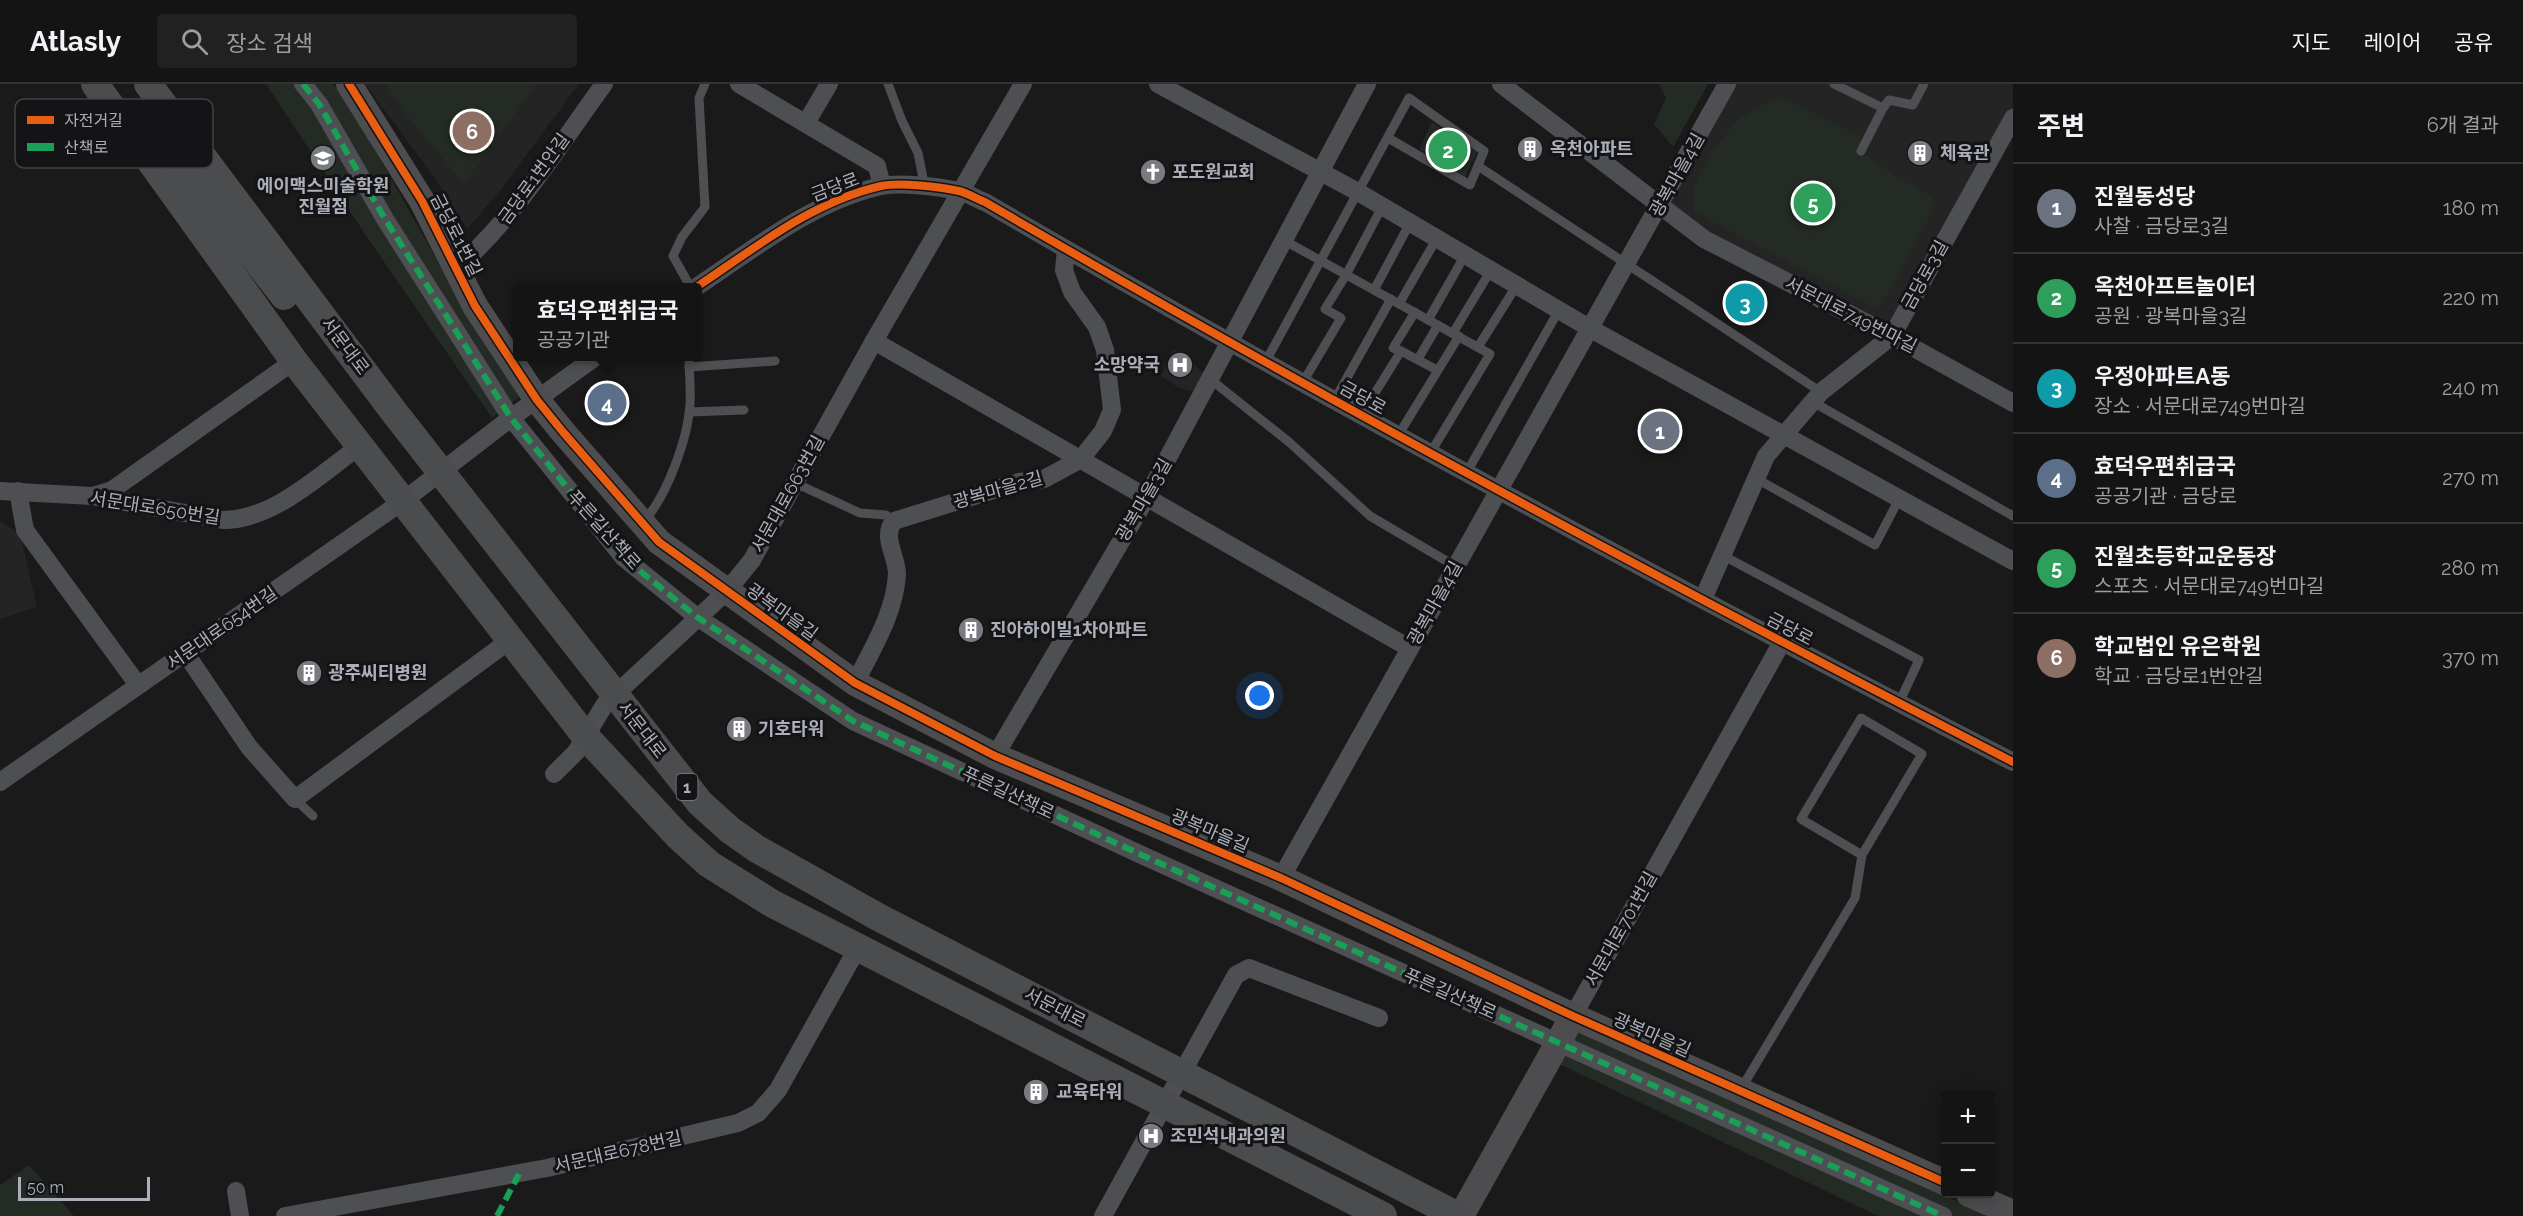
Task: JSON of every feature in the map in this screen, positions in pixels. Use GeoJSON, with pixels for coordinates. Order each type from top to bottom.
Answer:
{"type":"FeatureCollection","features":[{"type":"Feature","properties":{"kind":"main road","name":"서문대로"},"geometry":{"type":"LineString","coordinates":[[95,84],[107,99]]}},
{"type":"Feature","properties":{"kind":"main road","name":"서문대로"},"geometry":{"type":"LineString","coordinates":[[148,84],[159,99]]}},
{"type":"Feature","properties":{"kind":"main road","name":"서문대로"},"geometry":{"type":"LineString","coordinates":[[157,168],[294,361],[586,737],[678,836],[709,864],[773,904],[857,949],[1383,1216]]}},
{"type":"Feature","properties":{"kind":"main road"},"geometry":{"type":"LineString","coordinates":[[185,168],[367,403],[379,414],[386,411],[385,407],[370,380]]}},
{"type":"Feature","properties":{"kind":"main road","name":"서문대로"},"geometry":{"type":"LineString","coordinates":[[211,168],[370,380],[615,695],[700,803],[730,831],[793,870],[878,917],[1460,1216]]}},
{"type":"Feature","properties":{"kind":"street","name":"푸른길산책로"},"geometry":{"type":"LineString","coordinates":[[303,84],[319,104],[385,219],[511,418],[624,558],[697,617],[853,721],[1146,857],[1943,1216]]}},
{"type":"Feature","properties":{"kind":"street","name":"금당로1번길"},"geometry":{"type":"LineString","coordinates":[[349,84],[422,201],[475,306],[537,400]]}},
{"type":"Feature","properties":{"kind":"street","name":"금당로1번안길"},"geometry":{"type":"LineString","coordinates":[[457,268],[506,218],[604,84]]}},
{"type":"Feature","properties":{"kind":"street"},"geometry":{"type":"LineString","coordinates":[[739,84],[877,166],[882,186]]}},
{"type":"Feature","properties":{"kind":"street"},"geometry":{"type":"LineString","coordinates":[[806,123],[829,84]]}},
{"type":"Feature","properties":{"kind":"street","name":"서문대로663번길"},"geometry":{"type":"LineString","coordinates":[[554,774],[576,752],[605,704],[727,591],[752,560],[793,482],[1023,84]]}},
{"type":"Feature","properties":{"kind":"street"},"geometry":{"type":"LineString","coordinates":[[1158,84],[1358,192],[1591,329],[2013,561]]}},
{"type":"Feature","properties":{"kind":"street","name":"광복마을3길"},"geometry":{"type":"LineString","coordinates":[[995,756],[1146,497],[1231,342],[1367,84]]}},
{"type":"Feature","properties":{"kind":"street","name":"서문대로749번마길"},"geometry":{"type":"LineString","coordinates":[[1501,84],[1704,239],[1892,336],[2013,404]]}},
{"type":"Feature","properties":{"kind":"street","name":"광복마을4길"},"geometry":{"type":"LineString","coordinates":[[1281,878],[1727,84]]}},
{"type":"Feature","properties":{"kind":"street","name":"금당로3길"},"geometry":{"type":"LineString","coordinates":[[1703,599],[1766,456],[1817,397],[1892,336],[2013,117]]}},
{"type":"Feature","properties":{"kind":"street","name":"금당로"},"geometry":{"type":"LineString","coordinates":[[701,283],[803,216],[834,202],[882,186],[960,191],[984,202],[1066,250],[1498,489],[1782,642],[2013,762]]}},
{"type":"Feature","properties":{"kind":"street","name":"광복마을2길"},"geometry":{"type":"LineString","coordinates":[[894,521],[1019,482],[1044,479],[1081,459],[1103,431],[1112,410],[1113,399],[1105,350],[1097,327],[1072,292],[1064,270],[1066,250]]}},
{"type":"Feature","properties":{"kind":"street"},"geometry":{"type":"LineString","coordinates":[[874,341],[1409,648]]}},
{"type":"Feature","properties":{"kind":"street"},"geometry":{"type":"LineString","coordinates":[[92,496],[112,490],[294,361]]}},
{"type":"Feature","properties":{"kind":"street"},"geometry":{"type":"LineString","coordinates":[[441,472],[511,418],[591,361]]}},
{"type":"Feature","properties":{"kind":"street","name":"광복마을길"},"geometry":{"type":"LineString","coordinates":[[537,400],[640,524],[668,549],[855,683],[995,756],[1281,878],[1574,1016],[1941,1181]]}},
{"type":"Feature","properties":{"kind":"street","name":"서문대로650번길"},"geometry":{"type":"LineString","coordinates":[[9,491],[92,496],[223,520],[249,518],[280,503],[360,446]]}},
{"type":"Feature","properties":{"kind":"street","name":"서문대로654번길"},"geometry":{"type":"LineString","coordinates":[[0,782],[186,654],[441,472]]}},
{"type":"Feature","properties":{"kind":"street"},"geometry":{"type":"LineString","coordinates":[[9,491],[25,530],[138,685]]}},
{"type":"Feature","properties":{"kind":"street"},"geometry":{"type":"LineString","coordinates":[[855,683],[882,629],[896,587],[896,561],[888,538],[890,526],[894,521]]}},
{"type":"Feature","properties":{"kind":"street"},"geometry":{"type":"LineString","coordinates":[[186,654],[249,747],[295,799],[510,640]]}},
{"type":"Feature","properties":{"kind":"street","name":"서문대로701번길"},"geometry":{"type":"LineString","coordinates":[[1460,1216],[1782,642]]}},
{"type":"Feature","properties":{"kind":"street","name":"서문대로678번길"},"geometry":{"type":"LineString","coordinates":[[285,1216],[547,1168],[738,1123],[758,1113],[778,1090],[857,949]]}},
{"type":"Feature","properties":{"kind":"street"},"geometry":{"type":"LineString","coordinates":[[1103,1216],[1236,975],[1249,968],[1378,1018]]}},
{"type":"Feature","properties":{"kind":"street"},"geometry":{"type":"LineString","coordinates":[[236,1191],[240,1216]]}},
{"type":"Feature","properties":{"kind":"street"},"geometry":{"type":"LineString","coordinates":[[1977,1198],[2013,1213]]}},
{"type":"Feature","properties":{"kind":"lane"},"geometry":{"type":"LineString","coordinates":[[690,283],[673,256],[682,237],[705,207],[699,98],[705,84]]}},
{"type":"Feature","properties":{"kind":"lane"},"geometry":{"type":"LineString","coordinates":[[888,84],[902,121],[918,153],[925,188]]}},
{"type":"Feature","properties":{"kind":"lane"},"geometry":{"type":"LineString","coordinates":[[1834,84],[1883,108]]}},
{"type":"Feature","properties":{"kind":"lane"},"geometry":{"type":"LineString","coordinates":[[1861,151],[1889,100],[1913,105],[1924,84]]}},
{"type":"Feature","properties":{"kind":"lane"},"geometry":{"type":"LineString","coordinates":[[1266,361],[1409,98],[1484,152],[1470,185],[1388,138]]}},
{"type":"Feature","properties":{"kind":"lane"},"geometry":{"type":"LineString","coordinates":[[1478,166],[1627,263],[1817,397],[2013,516]]}},
{"type":"Feature","properties":{"kind":"lane"},"geometry":{"type":"LineString","coordinates":[[1304,382],[1341,318],[1325,309],[1382,207]]}},
{"type":"Feature","properties":{"kind":"lane"},"geometry":{"type":"LineString","coordinates":[[1374,290],[1410,223]]}},
{"type":"Feature","properties":{"kind":"lane"},"geometry":{"type":"LineString","coordinates":[[1335,399],[1437,238]]}},
{"type":"Feature","properties":{"kind":"lane"},"geometry":{"type":"LineString","coordinates":[[1285,241],[1490,354],[1431,452]]}},
{"type":"Feature","properties":{"kind":"lane"},"geometry":{"type":"LineString","coordinates":[[1428,320],[1460,252]]}},
{"type":"Feature","properties":{"kind":"lane"},"geometry":{"type":"LineString","coordinates":[[1399,434],[1437,370],[1491,270]]}},
{"type":"Feature","properties":{"kind":"lane"},"geometry":{"type":"LineString","coordinates":[[1478,347],[1517,285]]}},
{"type":"Feature","properties":{"kind":"lane"},"geometry":{"type":"LineString","coordinates":[[1467,472],[1559,310]]}},
{"type":"Feature","properties":{"kind":"lane"},"geometry":{"type":"LineString","coordinates":[[1415,312],[1393,348],[1437,370]]}},
{"type":"Feature","properties":{"kind":"lane"},"geometry":{"type":"LineString","coordinates":[[1418,359],[1438,325]]}},
{"type":"Feature","properties":{"kind":"lane"},"geometry":{"type":"LineString","coordinates":[[1362,414],[1401,351]]}},
{"type":"Feature","properties":{"kind":"lane"},"geometry":{"type":"LineString","coordinates":[[640,524],[656,504],[673,472],[689,412],[689,361]]}},
{"type":"Feature","properties":{"kind":"lane"},"geometry":{"type":"LineString","coordinates":[[689,368],[775,362]]}},
{"type":"Feature","properties":{"kind":"lane"},"geometry":{"type":"LineString","coordinates":[[1210,379],[1289,442],[1370,516],[1455,566]]}},
{"type":"Feature","properties":{"kind":"lane"},"geometry":{"type":"LineString","coordinates":[[689,412],[744,410]]}},
{"type":"Feature","properties":{"kind":"lane"},"geometry":{"type":"LineString","coordinates":[[1757,479],[1875,545],[1899,499]]}},
{"type":"Feature","properties":{"kind":"lane"},"geometry":{"type":"LineString","coordinates":[[793,482],[860,513],[886,515],[894,521]]}},
{"type":"Feature","properties":{"kind":"lane"},"geometry":{"type":"LineString","coordinates":[[1722,555],[1919,660],[1899,703]]}},
{"type":"Feature","properties":{"kind":"lane"},"geometry":{"type":"LineString","coordinates":[[1740,1091],[1855,898],[1862,855],[1922,754],[1861,718],[1801,819],[1862,855]]}},
{"type":"Feature","properties":{"kind":"lane"},"geometry":{"type":"LineString","coordinates":[[295,799],[313,816]]}},
{"type":"Feature","properties":{"kind":"shaded area"},"geometry":{"type":"Polygon","coordinates":[[[266,84],[333,84],[336,87],[362,127],[473,324],[522,395],[492,418],[369,240],[266,84]]]}},
{"type":"Feature","properties":{"kind":"shaded area"},"geometry":{"type":"Polygon","coordinates":[[[365,84],[579,84],[498,193],[467,229],[435,178],[365,84]]]}},
{"type":"Feature","properties":{"kind":"shaded area"},"geometry":{"type":"Polygon","coordinates":[[[386,84],[537,84],[464,184],[403,111],[386,84]]]}},
{"type":"Feature","properties":{"kind":"shaded area"},"geometry":{"type":"Polygon","coordinates":[[[1659,84],[1708,84],[1673,147],[1654,124],[1666,98],[1659,84]]]}},
{"type":"Feature","properties":{"kind":"shaded area"},"geometry":{"type":"Polygon","coordinates":[[[1727,84],[2013,84],[2013,118],[1892,336],[1660,206],[1727,84]]]}},
{"type":"Feature","properties":{"kind":"shaded area"},"geometry":{"type":"Polygon","coordinates":[[[1781,97],[1860,136],[1861,151],[1895,176],[1932,196],[1933,210],[1881,306],[1875,308],[1694,212],[1695,185],[1722,139],[1743,116],[1781,97]]]}},
{"type":"Feature","properties":{"kind":"shaded area"},"geometry":{"type":"Polygon","coordinates":[[[1432,122],[1477,152],[1464,179],[1419,149],[1432,122]]]}},
{"type":"Feature","properties":{"kind":"shaded area","name":"소망약국"},"geometry":{"type":"Polygon","coordinates":[[[1173,350],[1183,354],[1207,376],[1197,392],[1179,388],[1161,376],[1173,350]]]}},
{"type":"Feature","properties":{"kind":"shaded area"},"geometry":{"type":"Polygon","coordinates":[[[0,521],[20,534],[37,607],[0,619],[0,521]]]}},
{"type":"Feature","properties":{"kind":"shaded area"},"geometry":{"type":"Polygon","coordinates":[[[1577,1028],[1941,1194],[1941,1198],[1950,1198],[1989,1216],[1878,1216],[1557,1063],[1577,1028]]]}},
{"type":"Feature","properties":{"kind":"shaded area"},"geometry":{"type":"Polygon","coordinates":[[[29,1165],[74,1216],[0,1216],[0,1185],[29,1165]]]}},
{"type":"Feature","properties":{"kind":"marked path"},"geometry":{"type":"LineString","coordinates":[[303,84],[319,104],[385,219],[511,418],[624,558],[697,617],[853,721],[1146,857],[1943,1216]]}},
{"type":"Feature","properties":{"kind":"marked path"},"geometry":{"type":"LineString","coordinates":[[497,1216],[519,1174]]}},
{"type":"Feature","properties":{"kind":"cycle path"},"geometry":{"type":"LineString","coordinates":[[349,84],[422,201],[475,306],[537,400],[563,432],[659,542],[855,683],[995,756],[1281,878],[1573,1016],[1941,1181]]}},
{"type":"Feature","properties":{"kind":"cycle path"},"geometry":{"type":"LineString","coordinates":[[702,283],[784,228],[855,193],[881,186],[899,185],[962,192],[985,202],[1495,489],[2013,762]]}},
{"type":"Feature","properties":{"kind":"place","name":"학교법인 유은학원"},"geometry":{"type":"Point","coordinates":[472,131]}},
{"type":"Feature","properties":{"kind":"place","name":"옥천아파트"},"geometry":{"type":"Point","coordinates":[1530,149]}},
{"type":"Feature","properties":{"kind":"place","name":"옥천아프트놀이터"},"geometry":{"type":"Point","coordinates":[1448,150]}},
{"type":"Feature","properties":{"kind":"place","name":"체육관"},"geometry":{"type":"Point","coordinates":[1920,153]}},
{"type":"Feature","properties":{"kind":"place","name":"에이맥스미술학원 진월점"},"geometry":{"type":"Point","coordinates":[323,158]}},
{"type":"Feature","properties":{"kind":"place","name":"포도원교회"},"geometry":{"type":"Point","coordinates":[1153,172]}},
{"type":"Feature","properties":{"kind":"place","name":"진월초등학교운동장"},"geometry":{"type":"Point","coordinates":[1813,203]}},
{"type":"Feature","properties":{"kind":"place","name":"우정아파트A동"},"geometry":{"type":"Point","coordinates":[1745,303]}},
{"type":"Feature","properties":{"kind":"place","name":"소망약국"},"geometry":{"type":"Point","coordinates":[1180,365]}},
{"type":"Feature","properties":{"kind":"place","name":"효덕우편취급국"},"geometry":{"type":"Point","coordinates":[607,403]}},
{"type":"Feature","properties":{"kind":"place","name":"진월동성당"},"geometry":{"type":"Point","coordinates":[1660,431]}},
{"type":"Feature","properties":{"kind":"place","name":"진아하이빌1차아파트"},"geometry":{"type":"Point","coordinates":[971,630]}},
{"type":"Feature","properties":{"kind":"place","name":"광주씨티병원"},"geometry":{"type":"Point","coordinates":[309,673]}},
{"type":"Feature","properties":{"kind":"place","name":"기호타워"},"geometry":{"type":"Point","coordinates":[739,729]}},
{"type":"Feature","properties":{"kind":"place","name":"교육타워"},"geometry":{"type":"Point","coordinates":[1036,1092]}},
{"type":"Feature","properties":{"kind":"place","name":"조민석내과의원"},"geometry":{"type":"Point","coordinates":[1151,1136]}}]}
